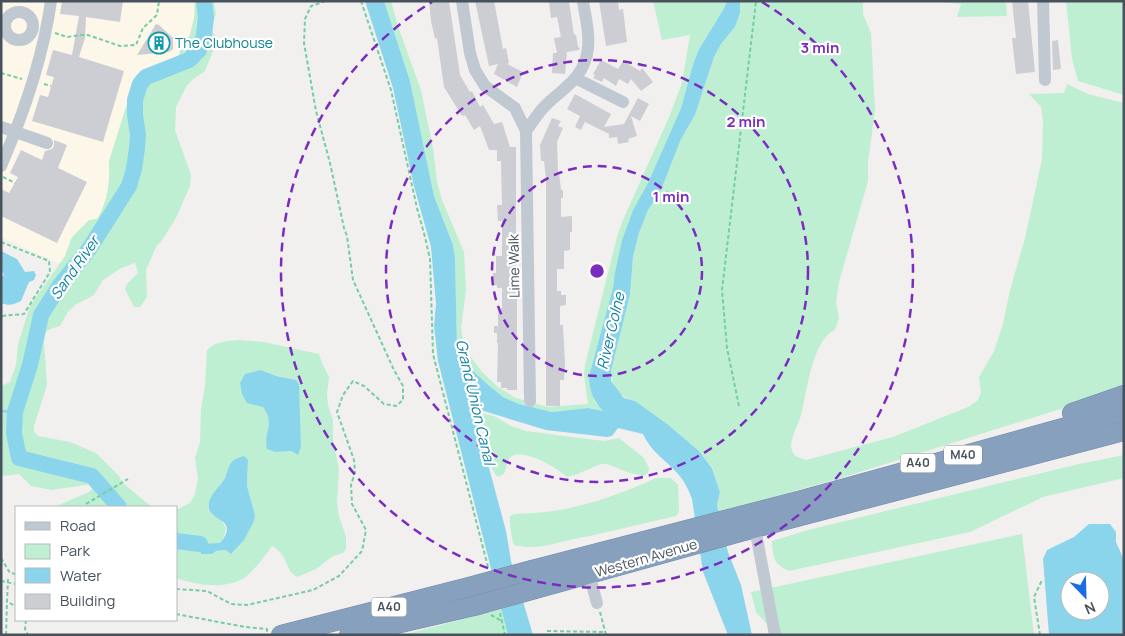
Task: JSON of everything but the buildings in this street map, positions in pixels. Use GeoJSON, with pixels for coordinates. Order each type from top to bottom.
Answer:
{"type":"FeatureCollection","features":[{"type":"Feature","properties":{"kind":"highway","name":"A40"},"geometry":{"type":"LineString","coordinates":[[802,500],[1124,396]]}},
{"type":"Feature","properties":{"kind":"highway","name":"M40"},"geometry":{"type":"LineString","coordinates":[[802,500],[1124,411]]}},
{"type":"Feature","properties":{"kind":"highway","name":"M40"},"geometry":{"type":"LineString","coordinates":[[942,479],[1124,431]]}},
{"type":"Feature","properties":{"kind":"highway"},"geometry":{"type":"LineString","coordinates":[[942,479],[1124,442]]}},
{"type":"Feature","properties":{"kind":"highway","name":"Western Avenue"},"geometry":{"type":"LineString","coordinates":[[281,635],[532,570],[743,526],[942,479]]}},
{"type":"Feature","properties":{"kind":"highway","name":"Western Avenue"},"geometry":{"type":"LineString","coordinates":[[743,526],[802,500]]}},
{"type":"Feature","properties":{"kind":"highway","name":"Western Avenue"},"geometry":{"type":"LineString","coordinates":[[349,635],[474,606],[589,574],[691,537]]}},
{"type":"Feature","properties":{"kind":"street"},"geometry":{"type":"LineString","coordinates":[[1,166],[16,132],[33,82],[52,1]]}},
{"type":"Feature","properties":{"kind":"street"},"geometry":{"type":"LineString","coordinates":[[462,1],[470,53],[475,70],[486,86],[515,108],[526,131],[544,107],[565,90],[585,61],[588,49],[583,1]]}},
{"type":"Feature","properties":{"kind":"street"},"geometry":{"type":"LineString","coordinates":[[1043,1],[1045,80]]}},
{"type":"Feature","properties":{"kind":"street"},"geometry":{"type":"LineString","coordinates":[[22,12],[27,14],[32,21],[33,30],[28,38],[18,40],[7,33],[3,23],[10,15],[22,12]]}},
{"type":"Feature","properties":{"kind":"street"},"geometry":{"type":"LineString","coordinates":[[33,30],[46,31]]}},
{"type":"Feature","properties":{"kind":"street"},"geometry":{"type":"LineString","coordinates":[[575,78],[623,102]]}},
{"type":"Feature","properties":{"kind":"street"},"geometry":{"type":"LineString","coordinates":[[1,127],[47,143]]}},
{"type":"Feature","properties":{"kind":"street","name":"Lime Walk"},"geometry":{"type":"LineString","coordinates":[[526,131],[530,401]]}},
{"type":"Feature","properties":{"kind":"street"},"geometry":{"type":"LineString","coordinates":[[743,526],[775,635]]}},
{"type":"Feature","properties":{"kind":"street"},"geometry":{"type":"LineString","coordinates":[[589,574],[597,603]]}},
{"type":"Feature","properties":{"kind":"path"},"geometry":{"type":"LineString","coordinates":[[46,31],[67,37],[80,34],[88,35],[120,46],[136,45],[143,28],[157,15],[160,1]]}},
{"type":"Feature","properties":{"kind":"path"},"geometry":{"type":"LineString","coordinates":[[178,589],[207,591],[231,604],[247,605],[313,590],[339,576],[362,551],[366,530],[352,504],[351,485],[355,472],[354,460],[337,412],[343,395],[353,381],[364,386],[384,404],[396,406],[403,400],[403,386],[353,280],[347,236],[316,111],[304,43],[305,19],[311,6],[326,1]]}},
{"type":"Feature","properties":{"kind":"path"},"geometry":{"type":"LineString","coordinates":[[361,1],[390,90],[416,208],[430,258],[432,354],[488,569]]}},
{"type":"Feature","properties":{"kind":"path"},"geometry":{"type":"LineString","coordinates":[[739,406],[727,348],[722,290],[756,1]]}},
{"type":"Feature","properties":{"kind":"path"},"geometry":{"type":"LineString","coordinates":[[1,176],[15,183]]}},
{"type":"Feature","properties":{"kind":"path"},"geometry":{"type":"LineString","coordinates":[[1,242],[49,260],[50,272],[24,314],[1,316]]}},
{"type":"Feature","properties":{"kind":"path"},"geometry":{"type":"LineString","coordinates":[[86,504],[128,479]]}},
{"type":"Feature","properties":{"kind":"path"},"geometry":{"type":"LineString","coordinates":[[1,558],[10,573],[15,574]]}},
{"type":"Feature","properties":{"kind":"path"},"geometry":{"type":"LineString","coordinates":[[6,635],[8,580]]}},
{"type":"Feature","properties":{"kind":"path"},"geometry":{"type":"LineString","coordinates":[[1,581],[8,580],[15,584]]}},
{"type":"Feature","properties":{"kind":"path"},"geometry":{"type":"LineString","coordinates":[[1040,635],[1034,597],[1042,580]]}},
{"type":"Feature","properties":{"kind":"path"},"geometry":{"type":"LineString","coordinates":[[8,602],[15,606]]}},
{"type":"Feature","properties":{"kind":"path"},"geometry":{"type":"LineString","coordinates":[[547,631],[605,633],[597,603]]}},
{"type":"Feature","properties":{"kind":"path"},"geometry":{"type":"LineString","coordinates":[[500,612],[505,635]]}},
{"type":"Feature","properties":{"kind":"path"},"geometry":{"type":"LineString","coordinates":[[178,614],[245,627],[267,629],[268,635]]}},
{"type":"Feature","properties":{"kind":"path"},"geometry":{"type":"LineString","coordinates":[[26,621],[25,630],[28,635]]}},
{"type":"Feature","properties":{"kind":"shaded area"},"geometry":{"type":"Polygon","coordinates":[[[1,1],[195,1],[190,35],[181,45],[179,55],[175,59],[164,61],[109,161],[110,176],[103,210],[97,219],[71,239],[60,264],[1,237],[1,1]]]}},
{"type":"Feature","properties":{"kind":"green space"},"geometry":{"type":"Polygon","coordinates":[[[195,1],[214,1],[216,14],[209,31],[217,36],[217,41],[205,71],[186,87],[176,107],[175,130],[191,175],[190,186],[176,218],[161,242],[157,245],[146,270],[147,297],[140,307],[134,307],[125,289],[127,284],[138,273],[135,263],[121,268],[103,280],[94,295],[75,305],[68,312],[60,326],[46,332],[44,342],[47,385],[34,426],[34,431],[38,436],[70,442],[96,453],[118,475],[124,484],[151,506],[56,506],[89,492],[93,489],[92,484],[52,490],[31,486],[19,474],[3,476],[1,471],[1,386],[10,382],[16,365],[18,344],[30,306],[65,256],[71,239],[89,220],[97,219],[104,206],[108,191],[109,161],[136,75],[165,61],[176,59],[181,45],[190,35],[195,1]]]}},
{"type":"Feature","properties":{"kind":"green space"},"geometry":{"type":"Polygon","coordinates":[[[384,1],[391,1],[421,90],[433,148],[437,182],[442,200],[464,252],[466,290],[461,328],[464,348],[483,373],[498,387],[516,398],[548,407],[588,404],[584,375],[585,365],[617,237],[682,83],[690,35],[662,40],[653,1],[727,1],[698,51],[681,108],[648,183],[633,210],[622,240],[613,288],[589,376],[595,402],[604,411],[588,408],[552,412],[519,404],[503,397],[471,369],[457,346],[453,245],[434,196],[410,81],[384,1]]]}},
{"type":"Feature","properties":{"kind":"green space"},"geometry":{"type":"Polygon","coordinates":[[[740,1],[863,1],[863,14],[871,33],[875,110],[868,163],[868,181],[839,282],[836,302],[839,318],[835,330],[827,336],[816,355],[801,415],[791,445],[795,456],[806,460],[893,437],[968,407],[977,401],[981,393],[979,377],[994,351],[1003,324],[1010,290],[1025,238],[1042,159],[1043,122],[1041,107],[1029,94],[1064,93],[1067,84],[1088,94],[1124,103],[1124,389],[844,477],[719,512],[717,505],[720,492],[712,467],[699,451],[635,401],[617,391],[611,377],[611,371],[630,295],[633,257],[639,233],[648,210],[661,190],[681,139],[695,115],[714,57],[721,44],[735,27],[740,13],[740,1]]]}},
{"type":"Feature","properties":{"kind":"green space"},"geometry":{"type":"Polygon","coordinates":[[[933,1],[1006,1],[1007,16],[957,17],[961,4],[933,1]]]}},
{"type":"Feature","properties":{"kind":"green space"},"geometry":{"type":"Polygon","coordinates":[[[1066,1],[1124,1],[1124,95],[1078,81],[1072,59],[1066,1]]]}},
{"type":"Feature","properties":{"kind":"green space"},"geometry":{"type":"Polygon","coordinates":[[[226,341],[264,342],[319,354],[329,377],[328,405],[333,420],[333,441],[339,469],[337,504],[346,537],[346,549],[343,553],[333,556],[316,569],[297,577],[290,571],[281,554],[272,546],[248,575],[236,582],[210,585],[192,583],[178,579],[178,509],[190,503],[195,494],[198,478],[195,458],[200,442],[201,409],[205,386],[207,350],[218,343],[226,341]],[[261,370],[263,407],[269,416],[270,428],[266,443],[276,452],[291,451],[301,447],[298,388],[296,380],[276,376],[261,370]],[[248,460],[231,463],[208,507],[210,513],[222,520],[226,529],[216,551],[226,550],[231,553],[255,515],[247,486],[248,460]]]}},
{"type":"Feature","properties":{"kind":"green space"},"geometry":{"type":"Polygon","coordinates":[[[479,413],[494,416],[511,426],[526,431],[604,441],[619,438],[644,458],[649,468],[648,473],[643,476],[607,464],[601,464],[567,477],[541,460],[518,455],[510,457],[504,474],[498,477],[492,469],[486,435],[475,416],[479,413]]]}},
{"type":"Feature","properties":{"kind":"green space"},"geometry":{"type":"Polygon","coordinates":[[[1124,455],[1124,478],[1043,497],[970,532],[789,571],[777,563],[774,556],[772,541],[808,530],[1079,464],[1124,455]]]}},
{"type":"Feature","properties":{"kind":"green space"},"geometry":{"type":"Polygon","coordinates":[[[656,478],[671,478],[678,485],[679,512],[676,516],[543,546],[524,547],[514,545],[510,516],[514,514],[548,512],[579,506],[618,494],[656,478]]]}},
{"type":"Feature","properties":{"kind":"green space"},"geometry":{"type":"Polygon","coordinates":[[[1022,534],[1034,635],[777,635],[756,612],[751,592],[1022,534]]]}},
{"type":"Feature","properties":{"kind":"green space"},"geometry":{"type":"Polygon","coordinates":[[[512,606],[519,635],[403,635],[512,606]]]}},
{"type":"Feature","properties":{"kind":"water"},"geometry":{"type":"Polygon","coordinates":[[[365,1],[384,1],[410,81],[434,196],[453,245],[457,346],[471,369],[503,397],[519,404],[552,412],[588,408],[603,411],[592,395],[589,376],[613,288],[622,240],[633,210],[648,183],[681,108],[698,51],[727,1],[740,1],[740,13],[735,27],[721,44],[714,57],[695,115],[681,139],[661,190],[648,210],[639,233],[633,257],[630,295],[611,371],[611,381],[624,398],[635,401],[667,424],[699,451],[712,468],[720,492],[717,505],[728,552],[741,585],[752,635],[728,635],[703,572],[690,493],[681,478],[654,451],[643,434],[618,428],[612,436],[607,437],[546,430],[474,408],[471,411],[480,434],[506,531],[511,561],[533,635],[508,635],[438,361],[434,326],[436,304],[431,247],[414,186],[393,88],[365,1]]]}},
{"type":"Feature","properties":{"kind":"water"},"geometry":{"type":"Polygon","coordinates":[[[1,251],[17,259],[25,272],[34,271],[36,275],[34,280],[29,282],[21,301],[13,304],[6,305],[1,303],[1,277],[4,275],[1,268],[1,251]]]}},
{"type":"Feature","properties":{"kind":"water"},"geometry":{"type":"Polygon","coordinates":[[[261,370],[276,376],[296,380],[299,384],[301,447],[298,455],[291,451],[276,452],[267,449],[269,419],[267,413],[263,407],[247,403],[242,394],[240,383],[245,374],[261,370]]]}},
{"type":"Feature","properties":{"kind":"water"},"geometry":{"type":"Polygon","coordinates":[[[244,456],[248,460],[247,486],[255,515],[254,521],[244,540],[231,554],[226,550],[216,551],[212,554],[201,554],[200,544],[220,543],[225,535],[226,525],[211,513],[209,509],[210,500],[225,478],[231,463],[235,459],[244,456]]]}},
{"type":"Feature","properties":{"kind":"water"},"geometry":{"type":"Polygon","coordinates":[[[1089,524],[1110,524],[1116,532],[1116,542],[1124,560],[1124,635],[1049,635],[1043,559],[1047,550],[1074,537],[1089,524]]]}},
{"type":"Feature","properties":{"kind":"waterway","name":"Sand River"},"geometry":{"type":"LineString","coordinates":[[118,506],[92,476],[19,458],[14,433],[15,412],[30,365],[41,315],[60,285],[89,249],[129,186],[137,148],[138,135],[135,100],[140,84],[146,77],[189,60],[199,50],[204,35],[206,17],[204,1]]}},
{"type":"Feature","properties":{"kind":"waterway"},"geometry":{"type":"LineString","coordinates":[[1,411],[15,412]]}},
{"type":"Feature","properties":{"kind":"waterway","name":"Sand River"},"geometry":{"type":"LineString","coordinates":[[178,541],[200,544]]}},
{"type":"Feature","properties":{"kind":"place","name":"The Clubhouse"},"geometry":{"type":"Point","coordinates":[159,43]}},
{"type":"Feature","properties":{"kind":"water label","name":"River Colne"},"geometry":{"type":"Point","coordinates":[611,331]}},
{"type":"Feature","properties":{"kind":"water label","name":"Grand Union Canal"},"geometry":{"type":"Point","coordinates":[475,402]}}]}
